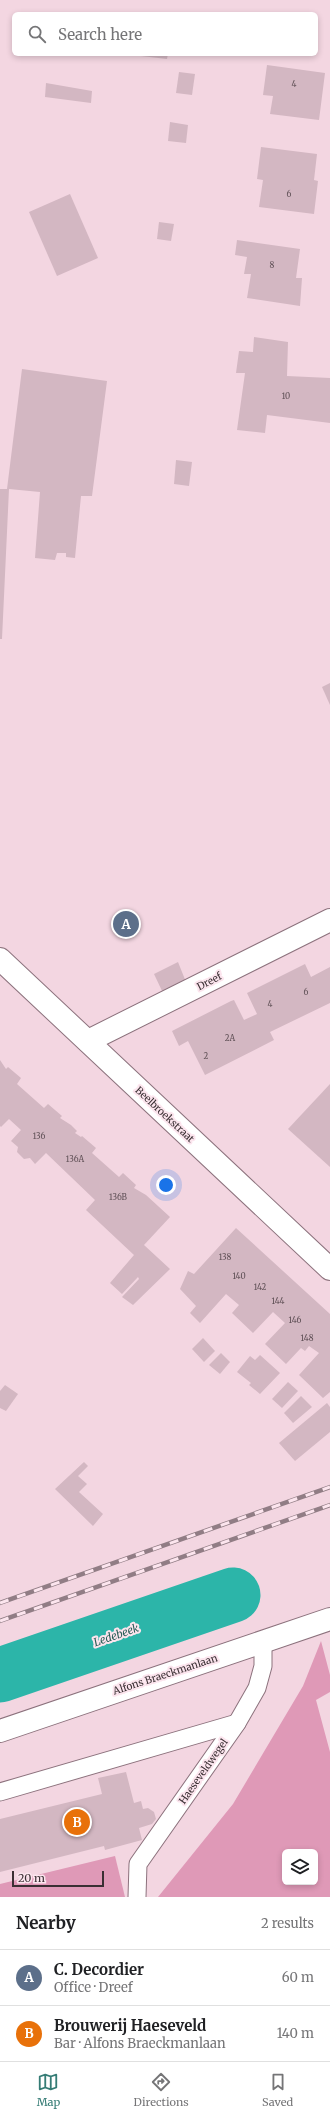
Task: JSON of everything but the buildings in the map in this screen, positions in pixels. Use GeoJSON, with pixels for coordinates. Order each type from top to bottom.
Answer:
{"type":"FeatureCollection","features":[{"type":"Feature","properties":{"kind":"street","name":"Dreef"},"geometry":{"type":"LineString","coordinates":[[88,1041],[330,920]]}},
{"type":"Feature","properties":{"kind":"street","name":"Beelbroekstraat"},"geometry":{"type":"LineString","coordinates":[[0,959],[330,1269]]}},
{"type":"Feature","properties":{"kind":"street","name":"Alfons Braeckmanlaan"},"geometry":{"type":"LineString","coordinates":[[0,1731],[330,1619]]}},
{"type":"Feature","properties":{"kind":"lane","name":"Haeseveldwegel"},"geometry":{"type":"LineString","coordinates":[[137,1897],[138,1864],[237,1723],[257,1688],[263,1666],[263,1641]]}},
{"type":"Feature","properties":{"kind":"lane"},"geometry":{"type":"LineString","coordinates":[[0,1792],[237,1723]]}},
{"type":"Feature","properties":{"kind":"shaded area"},"geometry":{"type":"Polygon","coordinates":[[[321,1641],[330,1675],[330,1692],[316,1700],[330,1752],[330,1897],[158,1897],[233,1804],[303,1686],[321,1641]]]}},
{"type":"Feature","properties":{"kind":"shaded area"},"geometry":{"type":"Polygon","coordinates":[[[115,1856],[125,1897],[0,1897],[0,1884],[115,1856]]]}},
{"type":"Feature","properties":{"kind":"waterway","name":"Ledebeek"},"geometry":{"type":"LineString","coordinates":[[0,1675],[233,1595]]}},
{"type":"Feature","properties":{"kind":"railway"},"geometry":{"type":"LineString","coordinates":[[0,1603],[330,1487]]}},
{"type":"Feature","properties":{"kind":"railway"},"geometry":{"type":"LineString","coordinates":[[0,1621],[330,1505]]}},
{"type":"Feature","properties":{"kind":"place","name":"C. Decordier"},"geometry":{"type":"Point","coordinates":[126,924]}},
{"type":"Feature","properties":{"kind":"place","name":"Brouwerij Haeseveld"},"geometry":{"type":"Point","coordinates":[77,1822]}}]}
